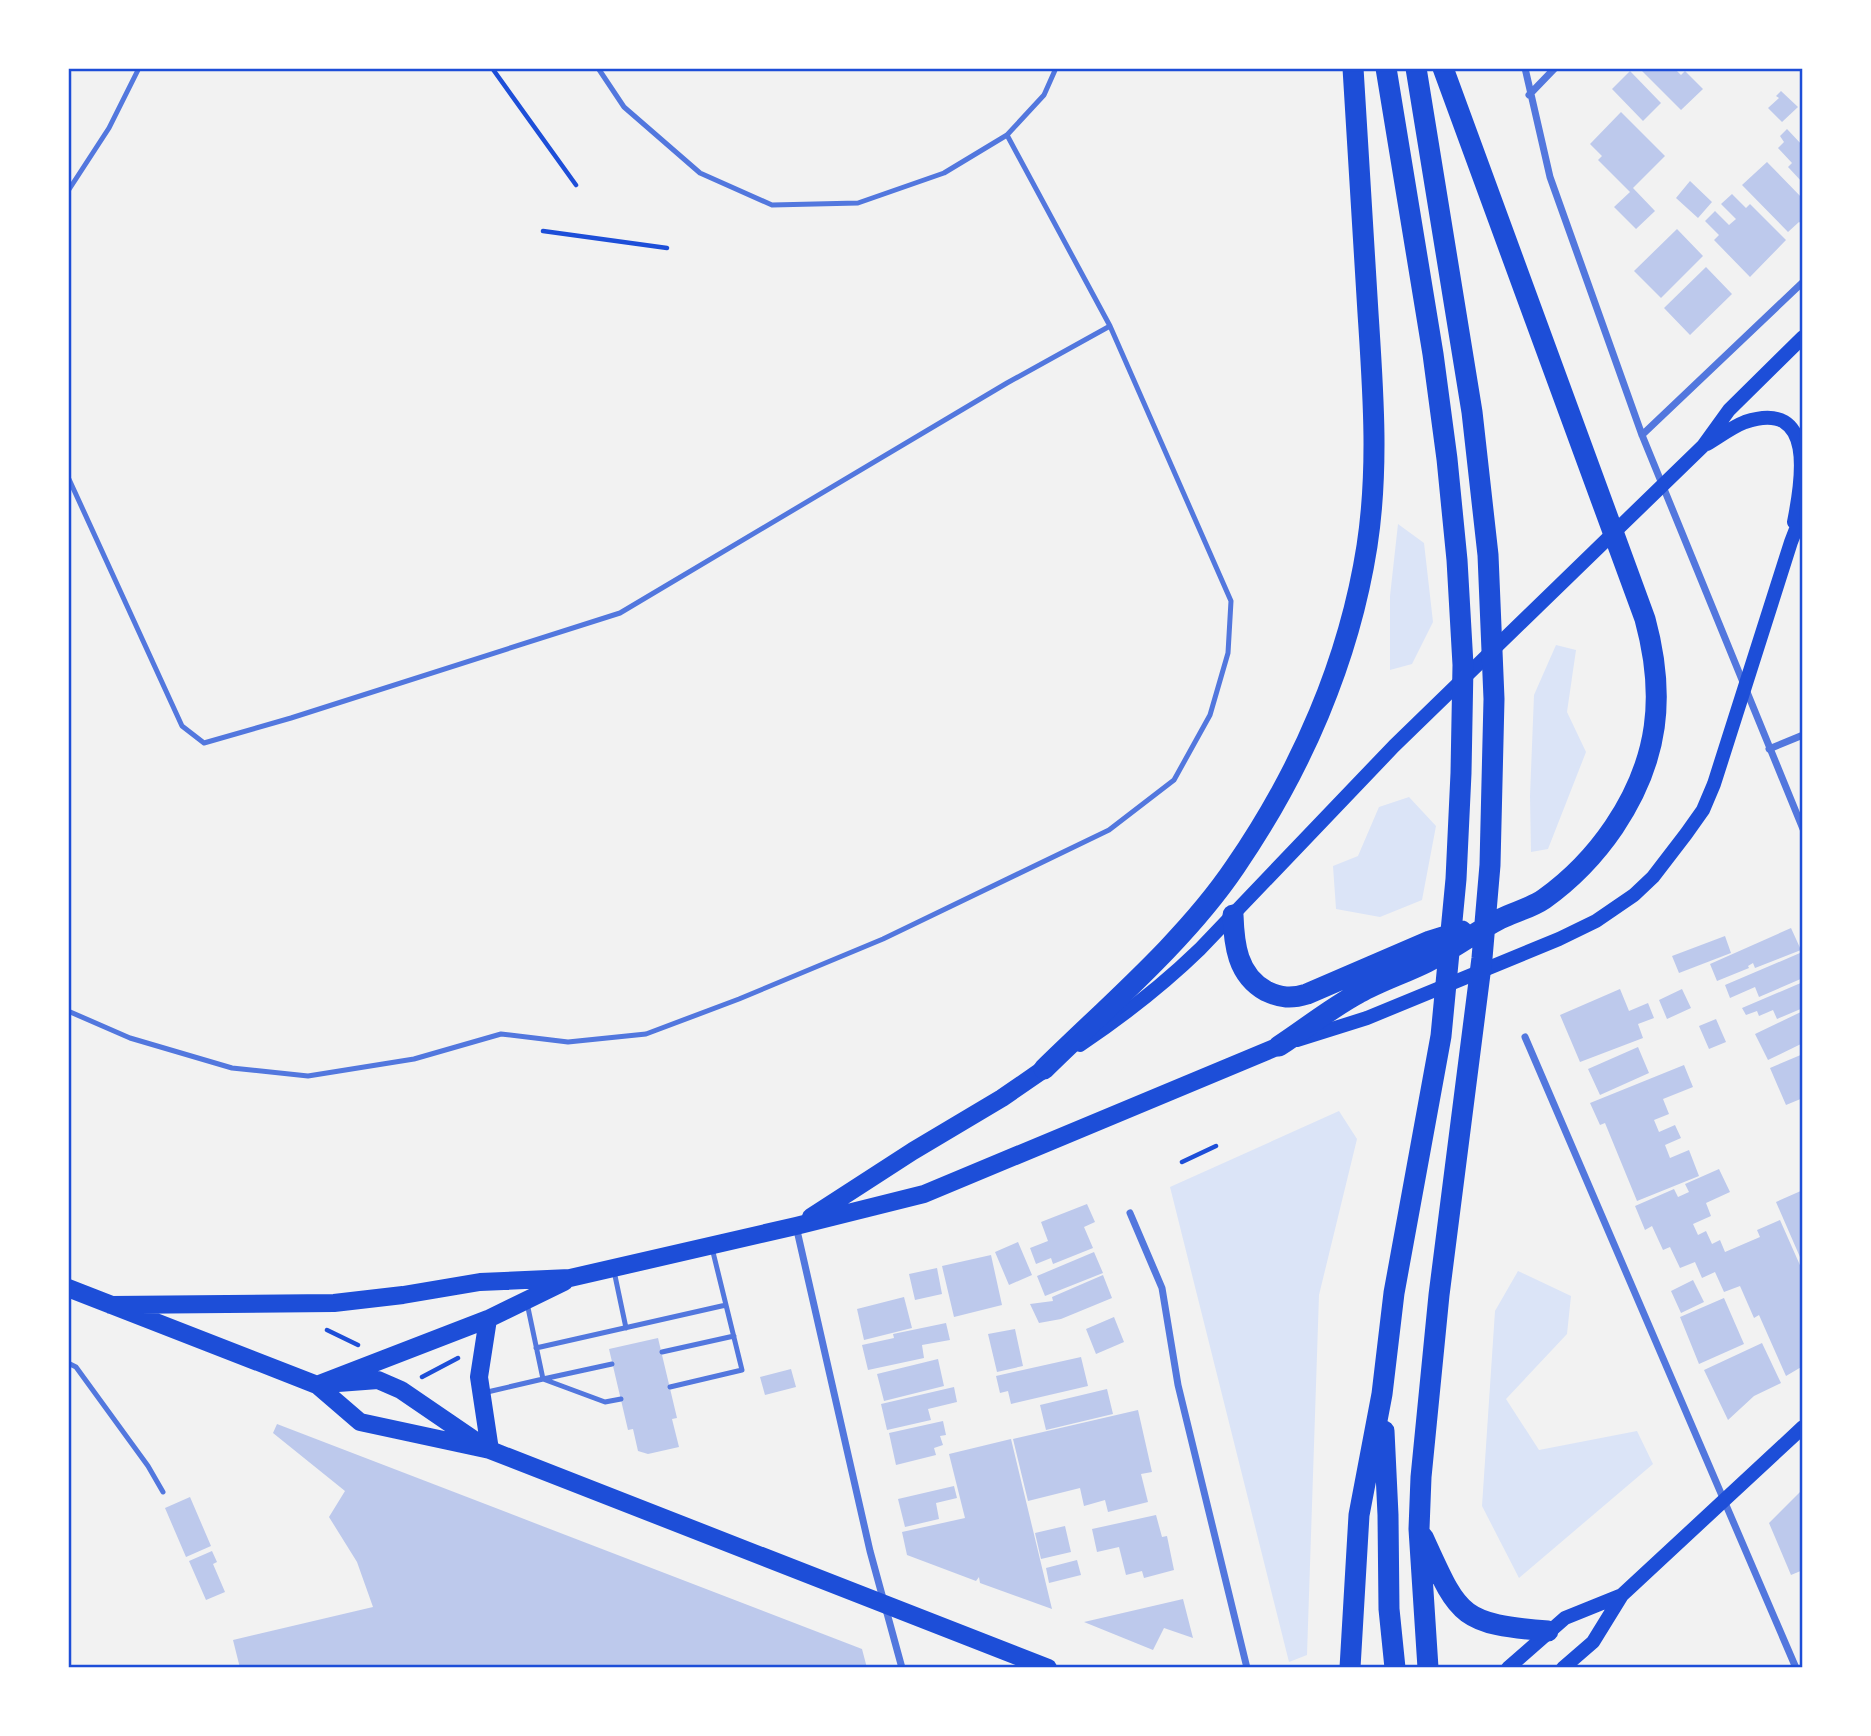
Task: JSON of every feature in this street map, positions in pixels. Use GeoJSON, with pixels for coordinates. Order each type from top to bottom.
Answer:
{"type":"FeatureCollection","features":[{"type":"Feature","properties":{"kind":"highway"},"geometry":{"type":"LineString","coordinates":[[1044,1069],[1153,963],[1235,868],[1297,762],[1343,652],[1353,617],[1367,544],[1375,442],[1353,68]]}},
{"type":"Feature","properties":{"kind":"highway"},"geometry":{"type":"LineString","coordinates":[[1350,1668],[1359,1515],[1382,1394],[1394,1293],[1441,1036],[1456,879],[1461,773],[1463,665],[1457,560],[1447,459],[1427,315],[1386,68]]}},
{"type":"Feature","properties":{"kind":"highway"},"geometry":{"type":"LineString","coordinates":[[1416,68],[1472,412],[1488,555],[1494,699],[1490,865],[1482,958],[1439,1295],[1421,1477],[1419,1529],[1427,1668]]}},
{"type":"Feature","properties":{"kind":"highway"},"geometry":{"type":"LineString","coordinates":[[1279,1046],[1354,984],[1430,941],[1498,920],[1541,901],[1582,867],[1601,846],[1640,782],[1653,741],[1657,691],[1655,664],[1638,595],[1443,68]]}},
{"type":"Feature","properties":{"kind":"highway"},"geometry":{"type":"LineString","coordinates":[[1233,915],[1240,963],[1256,985],[1266,991],[1288,999],[1354,984]]}},
{"type":"Feature","properties":{"kind":"highway"},"geometry":{"type":"LineString","coordinates":[[1382,1394],[1389,1609],[1395,1668]]}},
{"type":"Feature","properties":{"kind":"highway"},"geometry":{"type":"LineString","coordinates":[[1419,1529],[1451,1597],[1464,1611],[1479,1620],[1501,1627],[1548,1631]]}},
{"type":"Feature","properties":{"kind":"main road"},"geometry":{"type":"LineString","coordinates":[[796,1226],[1002,1098],[1130,1011],[1167,981],[1394,746],[1699,450],[1729,410],[1803,337]]}},
{"type":"Feature","properties":{"kind":"main road"},"geometry":{"type":"LineString","coordinates":[[1699,450],[1743,423],[1755,420],[1778,420],[1793,431],[1798,439],[1802,458],[1802,483],[1791,542]]}},
{"type":"Feature","properties":{"kind":"main road"},"geometry":{"type":"LineString","coordinates":[[317,1385],[488,1319],[570,1279],[924,1194],[1279,1046],[1367,1018],[1559,939],[1596,921],[1634,895],[1669,858],[1703,810],[1729,740],[1803,511]]}},
{"type":"Feature","properties":{"kind":"main road"},"geometry":{"type":"LineString","coordinates":[[111,1305],[334,1303],[480,1282],[570,1279]]}},
{"type":"Feature","properties":{"kind":"main road"},"geometry":{"type":"LineString","coordinates":[[68,1288],[317,1385],[360,1422],[489,1450],[1048,1668]]}},
{"type":"Feature","properties":{"kind":"main road"},"geometry":{"type":"LineString","coordinates":[[488,1319],[479,1365],[480,1393],[489,1450]]}},
{"type":"Feature","properties":{"kind":"main road"},"geometry":{"type":"LineString","coordinates":[[317,1385],[378,1380],[401,1390],[489,1450]]}},
{"type":"Feature","properties":{"kind":"main road"},"geometry":{"type":"LineString","coordinates":[[1563,1668],[1593,1642],[1622,1595],[1803,1427]]}},
{"type":"Feature","properties":{"kind":"main road"},"geometry":{"type":"LineString","coordinates":[[1508,1668],[1565,1618],[1622,1595]]}},
{"type":"Feature","properties":{"kind":"street"},"geometry":{"type":"LineString","coordinates":[[1525,68],[1550,177],[1642,435],[1803,829]]}},
{"type":"Feature","properties":{"kind":"street"},"geometry":{"type":"LineString","coordinates":[[1529,94],[1555,68]]}},
{"type":"Feature","properties":{"kind":"street"},"geometry":{"type":"LineString","coordinates":[[1642,435],[1803,282]]}},
{"type":"Feature","properties":{"kind":"street"},"geometry":{"type":"LineString","coordinates":[[1769,749],[1803,735]]}},
{"type":"Feature","properties":{"kind":"street"},"geometry":{"type":"LineString","coordinates":[[1525,1037],[1796,1668]]}},
{"type":"Feature","properties":{"kind":"street"},"geometry":{"type":"LineString","coordinates":[[1130,1213],[1162,1288],[1178,1385],[1247,1668]]}},
{"type":"Feature","properties":{"kind":"street"},"geometry":{"type":"LineString","coordinates":[[796,1226],[866,1538],[902,1668]]}},
{"type":"Feature","properties":{"kind":"lane"},"geometry":{"type":"LineString","coordinates":[[68,191],[108,128],[139,68]]}},
{"type":"Feature","properties":{"kind":"lane"},"geometry":{"type":"LineString","coordinates":[[598,68],[624,107],[700,173],[772,205],[858,203],[944,173],[1007,135],[1044,95],[1056,68]]}},
{"type":"Feature","properties":{"kind":"lane"},"geometry":{"type":"LineString","coordinates":[[68,1011],[130,1038],[232,1068],[308,1076],[414,1059],[501,1034],[568,1042],[646,1034],[739,999],[883,939],[1110,831],[1174,780],[1210,715],[1228,653],[1231,601],[1110,326],[1007,135]]}},
{"type":"Feature","properties":{"kind":"lane"},"geometry":{"type":"LineString","coordinates":[[68,477],[183,726],[204,743],[620,613],[1007,383],[1110,326]]}},
{"type":"Feature","properties":{"kind":"lane"},"geometry":{"type":"LineString","coordinates":[[670,1387],[742,1370],[712,1246]]}},
{"type":"Feature","properties":{"kind":"lane"},"geometry":{"type":"LineString","coordinates":[[613,1268],[626,1328]]}},
{"type":"Feature","properties":{"kind":"lane"},"geometry":{"type":"LineString","coordinates":[[526,1300],[543,1379]]}},
{"type":"Feature","properties":{"kind":"lane"},"geometry":{"type":"LineString","coordinates":[[536,1348],[726,1305]]}},
{"type":"Feature","properties":{"kind":"lane"},"geometry":{"type":"LineString","coordinates":[[662,1352],[734,1336]]}},
{"type":"Feature","properties":{"kind":"lane"},"geometry":{"type":"LineString","coordinates":[[68,1363],[76,1367],[148,1466],[163,1492]]}},
{"type":"Feature","properties":{"kind":"lane"},"geometry":{"type":"LineString","coordinates":[[480,1393],[612,1364]]}},
{"type":"Feature","properties":{"kind":"lane"},"geometry":{"type":"LineString","coordinates":[[543,1379],[605,1402],[621,1399]]}},
{"type":"Feature","properties":{"kind":"path"},"geometry":{"type":"LineString","coordinates":[[492,68],[576,185]]}},
{"type":"Feature","properties":{"kind":"path"},"geometry":{"type":"LineString","coordinates":[[543,231],[667,248]]}},
{"type":"Feature","properties":{"kind":"path"},"geometry":{"type":"LineString","coordinates":[[1182,1162],[1216,1146]]}},
{"type":"Feature","properties":{"kind":"path"},"geometry":{"type":"LineString","coordinates":[[327,1330],[362,1347]]}},
{"type":"Feature","properties":{"kind":"path"},"geometry":{"type":"LineString","coordinates":[[418,1380],[458,1358]]}},
{"type":"Feature","properties":{"kind":"shaded area"},"geometry":{"type":"Polygon","coordinates":[[[1398,524],[1424,543],[1433,622],[1412,664],[1390,670],[1390,596],[1398,524]]]}},
{"type":"Feature","properties":{"kind":"shaded area"},"geometry":{"type":"Polygon","coordinates":[[[1556,645],[1576,650],[1567,712],[1586,752],[1548,849],[1531,852],[1534,695],[1556,645]]]}},
{"type":"Feature","properties":{"kind":"shaded area"},"geometry":{"type":"Polygon","coordinates":[[[1409,797],[1436,826],[1422,900],[1380,917],[1336,909],[1333,866],[1358,856],[1379,807],[1409,797]]]}},
{"type":"Feature","properties":{"kind":"shaded area"},"geometry":{"type":"Polygon","coordinates":[[[1339,1111],[1357,1139],[1319,1295],[1307,1655],[1289,1662],[1170,1187],[1339,1111]]]}},
{"type":"Feature","properties":{"kind":"shaded area"},"geometry":{"type":"Polygon","coordinates":[[[1518,1271],[1571,1296],[1567,1334],[1506,1399],[1539,1450],[1637,1431],[1653,1464],[1519,1578],[1482,1506],[1495,1311],[1518,1271]]]}},
{"type":"Feature","properties":{"kind":"building"},"geometry":{"type":"Polygon","coordinates":[[[1639,68],[1674,68],[1681,75],[1685,71],[1703,89],[1681,110],[1639,68]]]}},
{"type":"Feature","properties":{"kind":"building"},"geometry":{"type":"Polygon","coordinates":[[[1630,71],[1661,103],[1643,121],[1612,89],[1630,71]]]}},
{"type":"Feature","properties":{"kind":"building"},"geometry":{"type":"Polygon","coordinates":[[[1781,91],[1798,107],[1782,122],[1768,108],[1779,98],[1776,96],[1781,91]]]}},
{"type":"Feature","properties":{"kind":"building"},"geometry":{"type":"Polygon","coordinates":[[[1621,112],[1665,156],[1633,188],[1655,211],[1636,229],[1614,207],[1630,192],[1598,160],[1602,156],[1590,144],[1621,112]]]}},
{"type":"Feature","properties":{"kind":"building"},"geometry":{"type":"Polygon","coordinates":[[[1787,129],[1803,146],[1803,183],[1788,167],[1792,163],[1778,148],[1784,142],[1780,136],[1787,129]]]}},
{"type":"Feature","properties":{"kind":"building"},"geometry":{"type":"Polygon","coordinates":[[[1767,162],[1803,199],[1803,224],[1799,222],[1788,232],[1742,185],[1767,162]]]}},
{"type":"Feature","properties":{"kind":"building"},"geometry":{"type":"Polygon","coordinates":[[[1690,181],[1712,202],[1698,218],[1676,198],[1690,181]]]}},
{"type":"Feature","properties":{"kind":"building"},"geometry":{"type":"Polygon","coordinates":[[[1732,194],[1746,208],[1750,204],[1786,240],[1750,277],[1714,240],[1719,235],[1705,221],[1715,211],[1729,225],[1736,219],[1721,204],[1732,194]]]}},
{"type":"Feature","properties":{"kind":"building"},"geometry":{"type":"Polygon","coordinates":[[[1677,229],[1703,256],[1661,298],[1634,271],[1677,229]]]}},
{"type":"Feature","properties":{"kind":"building"},"geometry":{"type":"Polygon","coordinates":[[[1706,267],[1732,294],[1690,335],[1664,308],[1706,267]]]}},
{"type":"Feature","properties":{"kind":"building"},"geometry":{"type":"Polygon","coordinates":[[[1791,928],[1801,950],[1755,968],[1753,963],[1749,968],[1717,981],[1710,964],[1791,928]]]}},
{"type":"Feature","properties":{"kind":"building"},"geometry":{"type":"Polygon","coordinates":[[[1725,936],[1731,953],[1679,973],[1672,956],[1725,936]]]}},
{"type":"Feature","properties":{"kind":"building"},"geometry":{"type":"Polygon","coordinates":[[[1800,953],[1803,958],[1803,978],[1759,997],[1755,987],[1730,998],[1725,985],[1800,953]]]}},
{"type":"Feature","properties":{"kind":"building"},"geometry":{"type":"Polygon","coordinates":[[[1803,982],[1803,1008],[1777,1019],[1773,1010],[1759,1016],[1757,1011],[1746,1015],[1742,1008],[1803,982]]]}},
{"type":"Feature","properties":{"kind":"building"},"geometry":{"type":"Polygon","coordinates":[[[1620,989],[1629,1011],[1648,1003],[1654,1018],[1638,1024],[1643,1038],[1580,1062],[1560,1015],[1620,989]]]}},
{"type":"Feature","properties":{"kind":"building"},"geometry":{"type":"Polygon","coordinates":[[[1682,989],[1691,1008],[1667,1019],[1659,1000],[1682,989]]]}},
{"type":"Feature","properties":{"kind":"building"},"geometry":{"type":"Polygon","coordinates":[[[1803,1011],[1803,1043],[1768,1060],[1755,1034],[1803,1011]]]}},
{"type":"Feature","properties":{"kind":"building"},"geometry":{"type":"Polygon","coordinates":[[[1716,1019],[1726,1042],[1709,1049],[1699,1026],[1716,1019]]]}},
{"type":"Feature","properties":{"kind":"building"},"geometry":{"type":"Polygon","coordinates":[[[1638,1047],[1649,1073],[1600,1095],[1588,1069],[1638,1047]]]}},
{"type":"Feature","properties":{"kind":"building"},"geometry":{"type":"Polygon","coordinates":[[[1803,1054],[1803,1098],[1786,1105],[1770,1068],[1803,1054]]]}},
{"type":"Feature","properties":{"kind":"building"},"geometry":{"type":"Polygon","coordinates":[[[1684,1065],[1693,1087],[1663,1099],[1669,1114],[1654,1120],[1659,1132],[1675,1125],[1681,1138],[1665,1145],[1670,1158],[1689,1150],[1699,1176],[1637,1201],[1605,1123],[1600,1125],[1590,1103],[1684,1065]]]}},
{"type":"Feature","properties":{"kind":"building"},"geometry":{"type":"Polygon","coordinates":[[[1719,1169],[1730,1192],[1706,1203],[1711,1216],[1693,1224],[1698,1235],[1706,1231],[1712,1244],[1720,1240],[1725,1252],[1760,1237],[1757,1230],[1780,1220],[1803,1272],[1803,1331],[1800,1332],[1803,1338],[1803,1366],[1786,1376],[1759,1315],[1754,1318],[1740,1286],[1724,1292],[1715,1272],[1702,1278],[1695,1262],[1680,1268],[1670,1247],[1663,1250],[1652,1226],[1645,1230],[1635,1206],[1674,1189],[1678,1197],[1689,1192],[1685,1184],[1719,1169]]]}},
{"type":"Feature","properties":{"kind":"building"},"geometry":{"type":"Polygon","coordinates":[[[1803,1190],[1803,1264],[1776,1202],[1803,1190]]]}},
{"type":"Feature","properties":{"kind":"building"},"geometry":{"type":"Polygon","coordinates":[[[1087,1204],[1095,1222],[1084,1227],[1093,1248],[1053,1264],[1051,1258],[1036,1264],[1030,1248],[1048,1241],[1041,1222],[1087,1204]]]}},
{"type":"Feature","properties":{"kind":"building"},"geometry":{"type":"Polygon","coordinates":[[[1018,1242],[1032,1275],[1009,1285],[995,1252],[1018,1242]]]}},
{"type":"Feature","properties":{"kind":"building"},"geometry":{"type":"Polygon","coordinates":[[[1094,1252],[1103,1273],[1045,1296],[1037,1276],[1094,1252]]]}},
{"type":"Feature","properties":{"kind":"building"},"geometry":{"type":"Polygon","coordinates":[[[991,1255],[1002,1305],[954,1317],[942,1266],[991,1255]]]}},
{"type":"Feature","properties":{"kind":"building"},"geometry":{"type":"Polygon","coordinates":[[[937,1268],[942,1294],[915,1300],[909,1274],[937,1268]]]}},
{"type":"Feature","properties":{"kind":"building"},"geometry":{"type":"Polygon","coordinates":[[[1103,1275],[1112,1298],[1061,1319],[1039,1323],[1030,1304],[1053,1301],[1052,1297],[1103,1275]]]}},
{"type":"Feature","properties":{"kind":"building"},"geometry":{"type":"Polygon","coordinates":[[[1693,1280],[1704,1302],[1681,1313],[1671,1291],[1693,1280]]]}},
{"type":"Feature","properties":{"kind":"building"},"geometry":{"type":"Polygon","coordinates":[[[904,1297],[912,1328],[864,1340],[857,1309],[904,1297]]]}},
{"type":"Feature","properties":{"kind":"building"},"geometry":{"type":"Polygon","coordinates":[[[1724,1298],[1744,1344],[1699,1364],[1680,1317],[1724,1298]]]}},
{"type":"Feature","properties":{"kind":"building"},"geometry":{"type":"Polygon","coordinates":[[[1114,1317],[1124,1342],[1096,1354],[1086,1329],[1114,1317]]]}},
{"type":"Feature","properties":{"kind":"building"},"geometry":{"type":"Polygon","coordinates":[[[946,1323],[950,1340],[922,1345],[924,1358],[868,1370],[862,1345],[894,1338],[893,1334],[946,1323]]]}},
{"type":"Feature","properties":{"kind":"building"},"geometry":{"type":"Polygon","coordinates":[[[1015,1329],[1023,1366],[997,1372],[988,1334],[1015,1329]]]}},
{"type":"Feature","properties":{"kind":"building"},"geometry":{"type":"Polygon","coordinates":[[[658,1338],[677,1418],[672,1419],[679,1447],[648,1454],[638,1451],[633,1429],[628,1430],[609,1349],[658,1338]]]}},
{"type":"Feature","properties":{"kind":"building"},"geometry":{"type":"Polygon","coordinates":[[[1762,1343],[1781,1383],[1754,1396],[1728,1420],[1704,1370],[1762,1343]]]}},
{"type":"Feature","properties":{"kind":"building"},"geometry":{"type":"Polygon","coordinates":[[[1081,1357],[1088,1386],[1011,1404],[1008,1391],[1000,1393],[996,1376],[1081,1357]]]}},
{"type":"Feature","properties":{"kind":"building"},"geometry":{"type":"Polygon","coordinates":[[[938,1359],[944,1386],[884,1401],[877,1374],[938,1359]]]}},
{"type":"Feature","properties":{"kind":"building"},"geometry":{"type":"Polygon","coordinates":[[[791,1369],[796,1387],[765,1395],[760,1377],[791,1369]]]}},
{"type":"Feature","properties":{"kind":"building"},"geometry":{"type":"Polygon","coordinates":[[[954,1387],[957,1402],[928,1409],[931,1420],[887,1430],[881,1404],[954,1387]]]}},
{"type":"Feature","properties":{"kind":"building"},"geometry":{"type":"Polygon","coordinates":[[[1107,1389],[1113,1414],[1046,1430],[1040,1405],[1107,1389]]]}},
{"type":"Feature","properties":{"kind":"building"},"geometry":{"type":"Polygon","coordinates":[[[1138,1410],[1152,1472],[1141,1474],[1148,1502],[1108,1512],[1105,1500],[1084,1506],[1080,1488],[1028,1501],[1013,1439],[1138,1410]]]}},
{"type":"Feature","properties":{"kind":"building"},"geometry":{"type":"Polygon","coordinates":[[[943,1421],[946,1435],[940,1436],[943,1445],[934,1448],[936,1455],[896,1465],[889,1433],[943,1421]]]}},
{"type":"Feature","properties":{"kind":"building"},"geometry":{"type":"Polygon","coordinates":[[[277,1424],[862,1649],[867,1668],[240,1668],[233,1640],[373,1607],[357,1562],[329,1517],[345,1491],[273,1433],[277,1424]]]}},
{"type":"Feature","properties":{"kind":"building"},"geometry":{"type":"Polygon","coordinates":[[[1011,1439],[1052,1609],[980,1583],[979,1577],[976,1581],[907,1555],[902,1532],[965,1518],[949,1454],[1011,1439]]]}},
{"type":"Feature","properties":{"kind":"building"},"geometry":{"type":"Polygon","coordinates":[[[954,1486],[957,1498],[936,1503],[939,1519],[905,1527],[898,1499],[954,1486]]]}},
{"type":"Feature","properties":{"kind":"building"},"geometry":{"type":"Polygon","coordinates":[[[1803,1489],[1803,1570],[1791,1575],[1769,1523],[1803,1489]]]}},
{"type":"Feature","properties":{"kind":"building"},"geometry":{"type":"Polygon","coordinates":[[[190,1497],[211,1546],[186,1557],[165,1508],[190,1497]]]}},
{"type":"Feature","properties":{"kind":"building"},"geometry":{"type":"Polygon","coordinates":[[[1156,1515],[1162,1537],[1167,1536],[1174,1570],[1144,1578],[1142,1571],[1126,1575],[1119,1547],[1097,1552],[1092,1529],[1156,1515]]]}},
{"type":"Feature","properties":{"kind":"building"},"geometry":{"type":"Polygon","coordinates":[[[1065,1526],[1071,1552],[1041,1559],[1035,1533],[1065,1526]]]}},
{"type":"Feature","properties":{"kind":"building"},"geometry":{"type":"Polygon","coordinates":[[[212,1551],[217,1562],[213,1564],[225,1592],[206,1600],[189,1561],[212,1551]]]}},
{"type":"Feature","properties":{"kind":"building"},"geometry":{"type":"Polygon","coordinates":[[[1077,1560],[1081,1575],[1049,1583],[1046,1568],[1077,1560]]]}},
{"type":"Feature","properties":{"kind":"building"},"geometry":{"type":"Polygon","coordinates":[[[1183,1599],[1193,1638],[1164,1628],[1153,1650],[1084,1622],[1183,1599]]]}}]}
